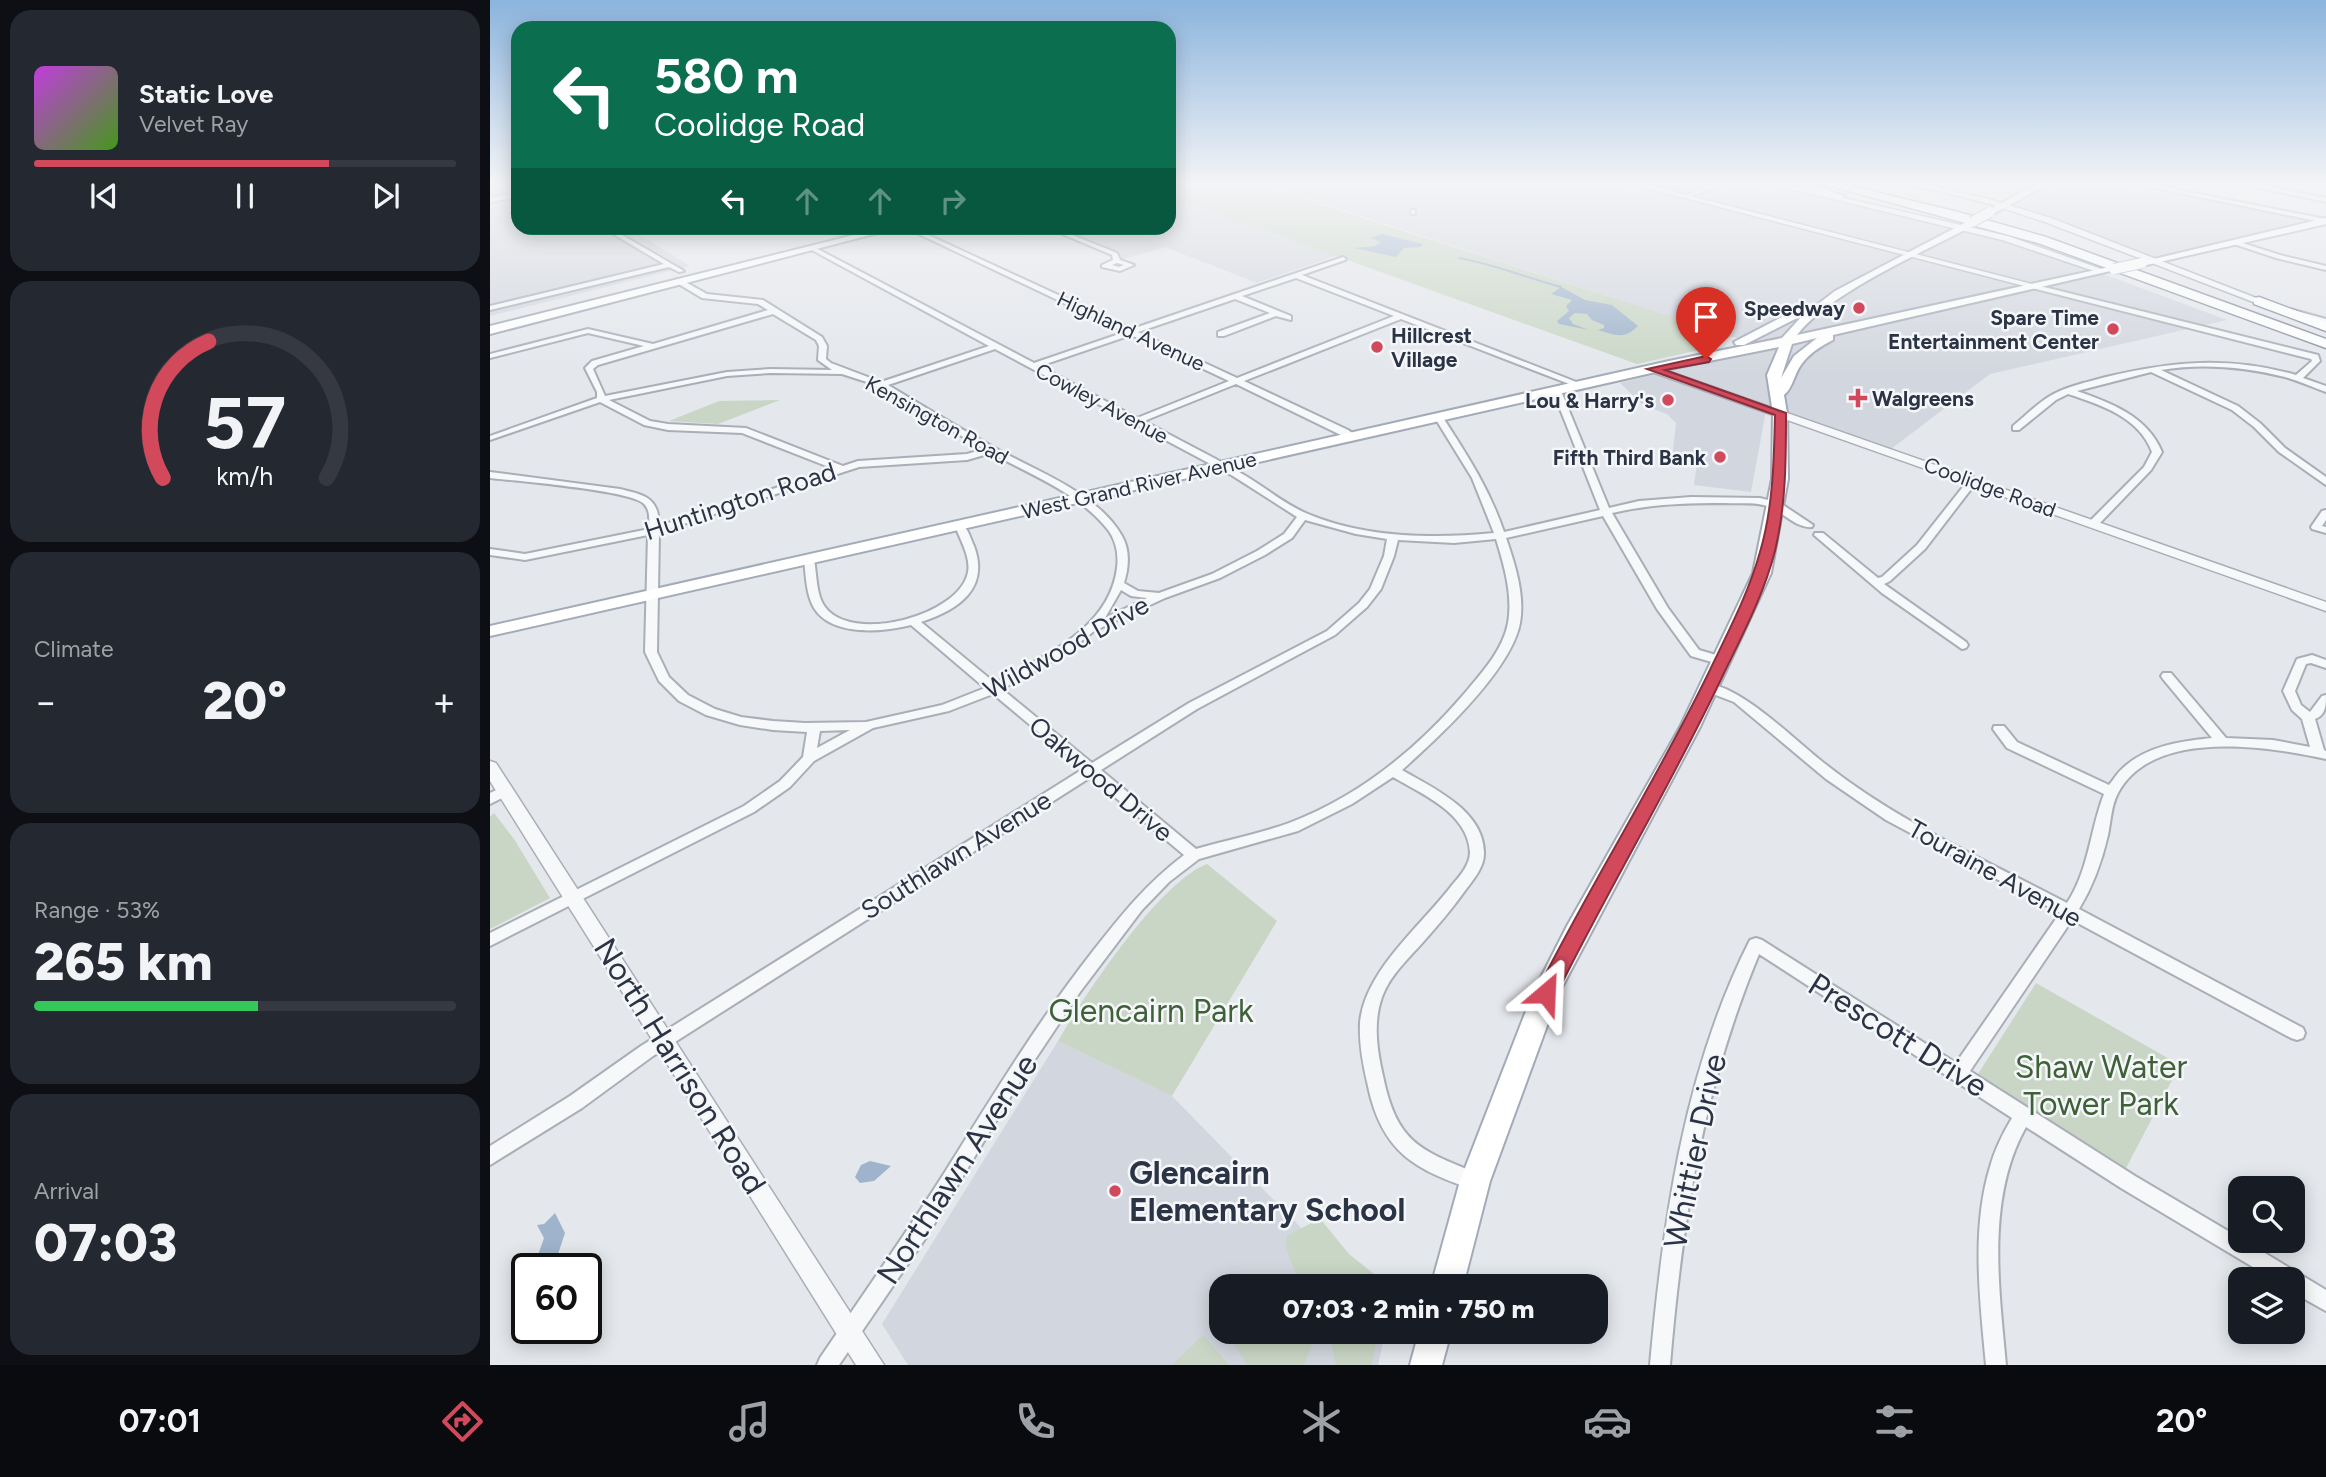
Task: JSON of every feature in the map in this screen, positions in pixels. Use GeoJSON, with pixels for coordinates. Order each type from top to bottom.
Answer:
{"type":"FeatureCollection","features":[{"type":"Feature","properties":{"kind":"highway"},"geometry":{"type":"LineString","coordinates":[[2060,247],[2326,344]]}},
{"type":"Feature","properties":{"kind":"highway"},"geometry":{"type":"LineString","coordinates":[[2085,247],[2326,334]]}},
{"type":"Feature","properties":{"kind":"highway"},"geometry":{"type":"LineString","coordinates":[[2108,270],[2326,350]]}},
{"type":"Feature","properties":{"kind":"highway"},"geometry":{"type":"LineString","coordinates":[[2259,301],[2326,327]]}},
{"type":"Feature","properties":{"kind":"main road"},"geometry":{"type":"LineString","coordinates":[[490,330],[788,247]]}},
{"type":"Feature","properties":{"kind":"main road"},"geometry":{"type":"LineString","coordinates":[[490,319],[817,247]]}},
{"type":"Feature","properties":{"kind":"main road"},"geometry":{"type":"LineString","coordinates":[[1669,365],[1743,341],[1926,247]]}},
{"type":"Feature","properties":{"kind":"main road"},"geometry":{"type":"LineString","coordinates":[[1780,406],[1791,367],[1801,354],[1833,336],[1881,320],[2220,247]]}},
{"type":"Feature","properties":{"kind":"main road"},"geometry":{"type":"LineString","coordinates":[[1450,1274],[1475,1181],[1546,993],[1709,688],[1762,573],[1776,505],[1782,455],[1780,406],[1774,375],[1788,339],[1801,322],[1839,293]]}},
{"type":"Feature","properties":{"kind":"main road"},"geometry":{"type":"LineString","coordinates":[[526,321],[560,307],[550,304]]}},
{"type":"Feature","properties":{"kind":"main road","name":"West Grand River Avenue"},"geometry":{"type":"LineString","coordinates":[[490,631],[1669,365],[1881,320]]}},
{"type":"Feature","properties":{"kind":"main road"},"geometry":{"type":"LineString","coordinates":[[1426,1365],[1432,1344]]}},
{"type":"Feature","properties":{"kind":"street"},"geometry":{"type":"LineString","coordinates":[[637,247],[667,265],[705,296],[757,301],[821,340],[822,360],[797,371]]}},
{"type":"Feature","properties":{"kind":"street","name":"Highland Avenue"},"geometry":{"type":"LineString","coordinates":[[949,247],[1345,432],[1352,438]]}},
{"type":"Feature","properties":{"kind":"street"},"geometry":{"type":"LineString","coordinates":[[1097,247],[1115,254],[1118,261]]}},
{"type":"Feature","properties":{"kind":"street"},"geometry":{"type":"LineString","coordinates":[[1879,247],[2315,357],[2316,361],[2297,379]]}},
{"type":"Feature","properties":{"kind":"street"},"geometry":{"type":"LineString","coordinates":[[2034,247],[2108,270]]}},
{"type":"Feature","properties":{"kind":"street"},"geometry":{"type":"LineString","coordinates":[[2119,247],[2259,301],[2326,321]]}},
{"type":"Feature","properties":{"kind":"street"},"geometry":{"type":"LineString","coordinates":[[2247,247],[2326,268]]}},
{"type":"Feature","properties":{"kind":"street","name":"Cowley Avenue"},"geometry":{"type":"LineString","coordinates":[[812,248],[1222,467],[1303,516],[1356,531],[1393,537],[1454,540],[1538,529],[1639,505],[1691,500],[1760,501],[1776,505],[1808,525]]}},
{"type":"Feature","properties":{"kind":"street"},"geometry":{"type":"LineString","coordinates":[[1032,366],[1343,258]]}},
{"type":"Feature","properties":{"kind":"street"},"geometry":{"type":"LineString","coordinates":[[490,308],[667,265]]}},
{"type":"Feature","properties":{"kind":"street"},"geometry":{"type":"LineString","coordinates":[[1295,275],[1580,385]]}},
{"type":"Feature","properties":{"kind":"street"},"geometry":{"type":"LineString","coordinates":[[1235,296],[1288,318]]}},
{"type":"Feature","properties":{"kind":"street"},"geometry":{"type":"LineString","coordinates":[[601,399],[601,392],[590,366],[774,311]]}},
{"type":"Feature","properties":{"kind":"street"},"geometry":{"type":"LineString","coordinates":[[1221,334],[1277,313]]}},
{"type":"Feature","properties":{"kind":"street"},"geometry":{"type":"LineString","coordinates":[[1136,421],[1401,316]]}},
{"type":"Feature","properties":{"kind":"street"},"geometry":{"type":"LineString","coordinates":[[490,356],[588,331],[653,346]]}},
{"type":"Feature","properties":{"kind":"street"},"geometry":{"type":"LineString","coordinates":[[881,385],[996,346]]}},
{"type":"Feature","properties":{"kind":"street","name":"Kensington Road"},"geometry":{"type":"LineString","coordinates":[[822,360],[843,373],[881,385],[1078,499],[1101,516],[1119,539],[1122,561],[1119,584],[1103,613],[1090,629]]}},
{"type":"Feature","properties":{"kind":"street"},"geometry":{"type":"LineString","coordinates":[[2016,428],[2053,398],[2068,391],[2182,363],[2217,363],[2261,369],[2326,389]]}},
{"type":"Feature","properties":{"kind":"street","name":"Coolidge Road"},"geometry":{"type":"LineString","coordinates":[[1653,369],[1780,406],[1973,480],[2326,607]]}},
{"type":"Feature","properties":{"kind":"street"},"geometry":{"type":"LineString","coordinates":[[2151,369],[2235,408],[2282,450],[2326,482]]}},
{"type":"Feature","properties":{"kind":"street"},"geometry":{"type":"LineString","coordinates":[[491,439],[601,399],[727,374],[797,371],[843,373]]}},
{"type":"Feature","properties":{"kind":"street"},"geometry":{"type":"LineString","coordinates":[[1556,391],[1605,512],[1663,609],[1695,653],[1722,662]]}},
{"type":"Feature","properties":{"kind":"street"},"geometry":{"type":"LineString","coordinates":[[2068,391],[2132,420],[2152,439],[2157,452],[2148,468],[2093,524]]}},
{"type":"Feature","properties":{"kind":"street"},"geometry":{"type":"LineString","coordinates":[[622,410],[641,392]]}},
{"type":"Feature","properties":{"kind":"street"},"geometry":{"type":"LineString","coordinates":[[601,399],[639,420],[657,426],[751,432],[840,468]]}},
{"type":"Feature","properties":{"kind":"street","name":"Northlawn Avenue"},"geometry":{"type":"LineString","coordinates":[[827,1365],[920,1229],[1008,1086],[1074,987],[1137,906],[1164,878],[1194,855],[1293,827],[1348,801],[1393,771],[1441,726],[1496,660],[1513,628],[1516,612],[1514,582],[1500,535],[1469,464],[1439,418]]}},
{"type":"Feature","properties":{"kind":"street","name":"Huntington Road"},"geometry":{"type":"LineString","coordinates":[[490,552],[525,557],[653,531],[840,468],[889,460],[967,457],[992,450]]}},
{"type":"Feature","properties":{"kind":"street"},"geometry":{"type":"LineString","coordinates":[[490,475],[639,496],[653,509],[650,652],[654,665],[672,689],[696,704],[733,719],[783,727],[869,725]]}},
{"type":"Feature","properties":{"kind":"street"},"geometry":{"type":"LineString","coordinates":[[1876,583],[1886,579],[1921,547],[1973,480]]}},
{"type":"Feature","properties":{"kind":"street"},"geometry":{"type":"LineString","coordinates":[[2326,513],[2316,527],[2326,530]]}},
{"type":"Feature","properties":{"kind":"street","name":"Wildwood Drive"},"geometry":{"type":"LineString","coordinates":[[490,940],[769,798],[809,758],[869,725],[946,708],[993,689],[1053,655],[1090,629],[1261,553],[1288,536],[1303,516]]}},
{"type":"Feature","properties":{"kind":"street"},"geometry":{"type":"LineString","coordinates":[[809,560],[817,602],[821,611],[830,618],[868,627],[913,621],[937,613],[954,603],[972,580],[974,569],[960,526]]}},
{"type":"Feature","properties":{"kind":"street"},"geometry":{"type":"LineString","coordinates":[[1819,536],[1876,583],[1962,645]]}},
{"type":"Feature","properties":{"kind":"street","name":"Southlawn Avenue"},"geometry":{"type":"LineString","coordinates":[[490,1156],[576,1102],[664,1041],[1090,770],[1227,686],[1331,633],[1363,605],[1375,589],[1389,556],[1393,537]]}},
{"type":"Feature","properties":{"kind":"street"},"geometry":{"type":"LineString","coordinates":[[1119,584],[1135,594],[1161,596]]}},
{"type":"Feature","properties":{"kind":"street","name":"Oakwood Drive"},"geometry":{"type":"LineString","coordinates":[[913,621],[1194,855]]}},
{"type":"Feature","properties":{"kind":"street"},"geometry":{"type":"LineString","coordinates":[[2322,754],[2308,717],[2300,712],[2288,691],[2290,681],[2304,659],[2326,664]]}},
{"type":"Feature","properties":{"kind":"street"},"geometry":{"type":"LineString","coordinates":[[2167,676],[2222,742]]}},
{"type":"Feature","properties":{"kind":"street","name":"Touraine Avenue"},"geometry":{"type":"LineString","coordinates":[[1709,688],[1738,699],[1856,795],[2068,913],[2297,1033]]}},
{"type":"Feature","properties":{"kind":"street"},"geometry":{"type":"LineString","coordinates":[[2308,717],[2314,715],[2326,699]]}},
{"type":"Feature","properties":{"kind":"street"},"geometry":{"type":"LineString","coordinates":[[809,758],[814,727]]}},
{"type":"Feature","properties":{"kind":"street"},"geometry":{"type":"LineString","coordinates":[[1999,729],[2012,745],[2112,792]]}},
{"type":"Feature","properties":{"kind":"street"},"geometry":{"type":"LineString","coordinates":[[1958,1074],[2088,880],[2112,792],[2121,778],[2145,760],[2177,748],[2222,742],[2279,746],[2322,754]]}},
{"type":"Feature","properties":{"kind":"street","name":"North Harrison Road"},"geometry":{"type":"LineString","coordinates":[[490,767],[498,795],[573,898],[870,1365]]}},
{"type":"Feature","properties":{"kind":"street"},"geometry":{"type":"LineString","coordinates":[[1393,771],[1436,797],[1465,821],[1474,835],[1478,854],[1465,880],[1443,911],[1382,978],[1370,1003],[1367,1027],[1374,1078],[1380,1102],[1401,1144],[1425,1163],[1475,1181]]}},
{"type":"Feature","properties":{"kind":"street","name":"Prescott Drive"},"geometry":{"type":"LineString","coordinates":[[1756,944],[2023,1116],[2271,1267]]}},
{"type":"Feature","properties":{"kind":"street","name":"Whittier Drive"},"geometry":{"type":"LineString","coordinates":[[1660,1365],[1671,1264],[1697,1119],[1715,1049],[1756,944]]}},
{"type":"Feature","properties":{"kind":"street"},"geometry":{"type":"LineString","coordinates":[[1996,1365],[1991,1252],[1994,1188],[2003,1156],[2023,1116]]}},
{"type":"Feature","properties":{"kind":"street","name":"Prescott Drive"},"geometry":{"type":"LineString","coordinates":[[2305,1288],[2326,1301]]}},
{"type":"Feature","properties":{"kind":"shaded area"},"geometry":{"type":"Polygon","coordinates":[[[490,247],[659,247],[690,266],[490,316],[490,247]]]}},
{"type":"Feature","properties":{"kind":"shaded area"},"geometry":{"type":"Polygon","coordinates":[[[1088,247],[1310,247],[1336,256],[1257,283],[1165,247],[1120,260],[1088,247]]]}},
{"type":"Feature","properties":{"kind":"shaded area"},"geometry":{"type":"Polygon","coordinates":[[[1455,247],[2021,247],[2227,320],[1990,374],[1891,449],[1767,405],[1751,492],[1694,485],[1697,463],[1672,459],[1676,423],[1667,414],[1643,405],[1620,383],[1669,371],[1749,342],[1455,247]]]}},
{"type":"Feature","properties":{"kind":"shaded area"},"geometry":{"type":"Polygon","coordinates":[[[2126,247],[2199,247],[2155,257],[2126,247]]]}},
{"type":"Feature","properties":{"kind":"shaded area","name":"Glencairn Elementary School"},"geometry":{"type":"Polygon","coordinates":[[[1058,1041],[1172,1096],[1346,1274],[1209,1274],[1209,1344],[1382,1344],[1378,1365],[908,1365],[882,1324],[1058,1041]]]}},
{"type":"Feature","properties":{"kind":"green space"},"geometry":{"type":"Polygon","coordinates":[[[1310,247],[1453,247],[1733,336],[1699,350],[1637,364],[1310,247]]]}},
{"type":"Feature","properties":{"kind":"green space"},"geometry":{"type":"Polygon","coordinates":[[[780,400],[718,424],[669,421],[719,401],[780,400]]]}},
{"type":"Feature","properties":{"kind":"green space"},"geometry":{"type":"Polygon","coordinates":[[[494,813],[514,839],[550,898],[490,929],[490,817],[494,813]]]}},
{"type":"Feature","properties":{"kind":"green space","name":"Glencairn Park"},"geometry":{"type":"Polygon","coordinates":[[[1207,864],[1277,921],[1172,1096],[1058,1041],[1124,942],[1167,893],[1188,875],[1207,864]]]}},
{"type":"Feature","properties":{"kind":"green space","name":"Shaw Water Tower Park"},"geometry":{"type":"Polygon","coordinates":[[[2036,983],[2180,1065],[2126,1168],[1978,1074],[2036,983]]]}},
{"type":"Feature","properties":{"kind":"green space"},"geometry":{"type":"Polygon","coordinates":[[[1315,1221],[1322,1221],[1349,1254],[1374,1274],[1297,1274],[1289,1255],[1287,1236],[1315,1221]]]}},
{"type":"Feature","properties":{"kind":"green space"},"geometry":{"type":"Polygon","coordinates":[[[1203,1335],[1229,1365],[1172,1365],[1203,1335]]]}},
{"type":"Feature","properties":{"kind":"green space"},"geometry":{"type":"Polygon","coordinates":[[[1234,1344],[1312,1344],[1304,1365],[1247,1365],[1234,1344]]]}},
{"type":"Feature","properties":{"kind":"green space"},"geometry":{"type":"Polygon","coordinates":[[[1332,1344],[1376,1344],[1371,1365],[1336,1365],[1332,1344]]]}},
{"type":"Feature","properties":{"kind":"water"},"geometry":{"type":"Polygon","coordinates":[[[1420,247],[1404,248],[1396,257],[1354,248],[1420,247]]]}},
{"type":"Feature","properties":{"kind":"water"},"geometry":{"type":"Polygon","coordinates":[[[1561,287],[1585,300],[1612,305],[1638,326],[1624,335],[1614,335],[1598,330],[1604,328],[1604,325],[1592,320],[1587,314],[1575,313],[1569,318],[1573,324],[1589,330],[1559,324],[1557,321],[1569,311],[1566,306],[1572,300],[1551,294],[1561,287]]]}},
{"type":"Feature","properties":{"kind":"water"},"geometry":{"type":"Polygon","coordinates":[[[870,1161],[891,1166],[874,1181],[860,1183],[855,1177],[861,1165],[870,1161]]]}},
{"type":"Feature","properties":{"kind":"water"},"geometry":{"type":"Polygon","coordinates":[[[555,1213],[565,1233],[558,1253],[539,1253],[544,1238],[537,1225],[544,1224],[555,1213]]]}},
{"type":"Feature","properties":{"kind":"waterway"},"geometry":{"type":"LineString","coordinates":[[1459,258],[1561,287]]}},
{"type":"Feature","properties":{"kind":"place","name":"Speedway"},"geometry":{"type":"Point","coordinates":[1859,308]}},
{"type":"Feature","properties":{"kind":"place","name":"Spare Time Entertainment Center"},"geometry":{"type":"Point","coordinates":[2113,329]}},
{"type":"Feature","properties":{"kind":"place","name":"Hillcrest Village"},"geometry":{"type":"Point","coordinates":[1377,347]}},
{"type":"Feature","properties":{"kind":"place","name":"Walgreens"},"geometry":{"type":"Point","coordinates":[1858,398]}},
{"type":"Feature","properties":{"kind":"place","name":"Lou & Harry's"},"geometry":{"type":"Point","coordinates":[1668,400]}},
{"type":"Feature","properties":{"kind":"place","name":"Fifth Third Bank"},"geometry":{"type":"Point","coordinates":[1720,457]}},
{"type":"Feature","properties":{"kind":"place","name":"Glencairn Elementary School"},"geometry":{"type":"Point","coordinates":[1115,1191]}},
{"type":"Feature","properties":{"kind":"route"},"geometry":{"type":"LineString","coordinates":[[1546,993],[1576,933],[1690,727],[1753,596],[1768,551],[1780,481],[1780,413],[1653,369],[1706,359]]}}]}
